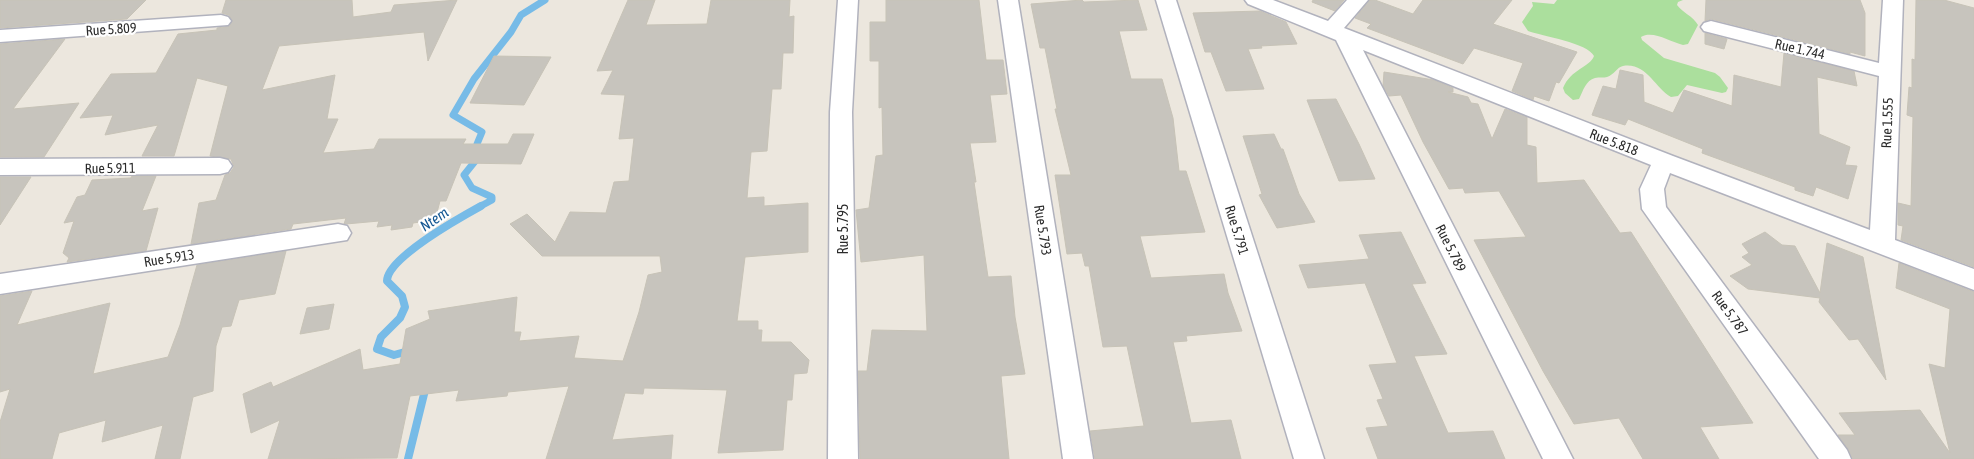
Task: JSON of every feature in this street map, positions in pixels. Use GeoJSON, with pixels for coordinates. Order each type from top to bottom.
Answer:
{"type":"FeatureCollection","features":[{"type":"Feature","properties":{"kind":"street","name":"Rue 5.795"},"geometry":{"type":"LineString","coordinates":[[843,459],[841,112],[848,0]]}},
{"type":"Feature","properties":{"kind":"street","name":"Rue 5.793"},"geometry":{"type":"LineString","coordinates":[[1008,0],[1078,459]]}},
{"type":"Feature","properties":{"kind":"street","name":"Rue 5.791"},"geometry":{"type":"LineString","coordinates":[[1166,0],[1309,459]]}},
{"type":"Feature","properties":{"kind":"street","name":"Rue 5.818"},"geometry":{"type":"LineString","coordinates":[[1255,0],[1665,162],[1974,280]]}},
{"type":"Feature","properties":{"kind":"street"},"geometry":{"type":"LineString","coordinates":[[1338,33],[1358,0]]}},
{"type":"Feature","properties":{"kind":"street","name":"Rue 1.555"},"geometry":{"type":"LineString","coordinates":[[1882,246],[1893,0]]}},
{"type":"Feature","properties":{"kind":"street","name":"Rue 5.809"},"geometry":{"type":"LineString","coordinates":[[0,36],[221,21]]}},
{"type":"Feature","properties":{"kind":"street","name":"Rue 1.744"},"geometry":{"type":"LineString","coordinates":[[1711,27],[1889,72]]}},
{"type":"Feature","properties":{"kind":"street","name":"Rue 5.789"},"geometry":{"type":"LineString","coordinates":[[1338,33],[1558,459]]}},
{"type":"Feature","properties":{"kind":"street","name":"Rue 5.787"},"geometry":{"type":"LineString","coordinates":[[1665,162],[1654,179],[1650,194],[1654,208],[1836,459]]}},
{"type":"Feature","properties":{"kind":"street","name":"Rue 5.911"},"geometry":{"type":"LineString","coordinates":[[0,167],[220,166]]}},
{"type":"Feature","properties":{"kind":"street","name":"Rue 5.913"},"geometry":{"type":"LineString","coordinates":[[0,284],[338,233]]}},
{"type":"Feature","properties":{"kind":"green space"},"geometry":{"type":"Polygon","coordinates":[[[1557,0],[1683,0],[1678,2],[1677,5],[1698,25],[1688,44],[1683,45],[1651,35],[1641,37],[1642,40],[1664,58],[1715,73],[1728,88],[1726,92],[1722,93],[1687,85],[1678,96],[1671,97],[1638,68],[1623,66],[1609,76],[1589,81],[1579,99],[1573,100],[1565,93],[1563,88],[1575,72],[1589,63],[1594,56],[1583,47],[1528,31],[1522,22],[1533,6],[1532,2],[1554,4],[1557,0]]]}},
{"type":"Feature","properties":{"kind":"building"},"geometry":{"type":"Polygon","coordinates":[[[0,0],[146,0],[127,19],[0,28],[0,0]]]}},
{"type":"Feature","properties":{"kind":"building"},"geometry":{"type":"Polygon","coordinates":[[[226,0],[352,0],[353,17],[391,12],[394,5],[457,0],[428,61],[424,32],[279,46],[262,90],[335,75],[327,119],[338,119],[323,153],[374,149],[379,139],[466,139],[463,144],[508,144],[513,134],[534,134],[521,164],[461,163],[446,201],[440,201],[435,220],[413,223],[412,227],[391,230],[392,225],[377,227],[379,221],[344,224],[346,218],[293,224],[291,229],[191,244],[199,203],[216,200],[225,175],[230,173],[234,167],[231,159],[210,156],[228,86],[197,78],[174,156],[142,156],[158,125],[105,135],[113,115],[80,118],[111,74],[156,73],[178,34],[217,30],[217,28],[230,26],[232,20],[229,15],[222,13],[226,0]]]}},
{"type":"Feature","properties":{"kind":"building"},"geometry":{"type":"Polygon","coordinates":[[[628,0],[655,0],[646,25],[707,24],[711,0],[790,0],[789,17],[794,16],[793,53],[783,53],[781,89],[772,89],[767,151],[751,152],[747,198],[764,197],[764,206],[808,203],[808,252],[745,257],[737,321],[758,321],[758,330],[762,330],[761,342],[791,342],[809,360],[807,373],[794,374],[792,400],[787,400],[783,450],[718,453],[727,390],[644,388],[643,394],[625,393],[612,440],[673,435],[671,459],[546,459],[569,386],[508,392],[507,396],[456,401],[459,390],[410,396],[397,458],[268,459],[280,420],[251,433],[243,394],[271,382],[273,387],[360,349],[363,370],[400,364],[406,329],[430,319],[428,311],[517,297],[514,332],[521,332],[519,341],[579,336],[574,358],[623,361],[639,312],[648,275],[662,272],[660,256],[542,256],[510,224],[527,214],[555,242],[570,212],[606,213],[614,182],[629,181],[634,138],[619,139],[625,95],[601,94],[613,70],[597,71],[628,0]]]}},
{"type":"Feature","properties":{"kind":"building"},"geometry":{"type":"Polygon","coordinates":[[[886,0],[979,0],[986,60],[1003,60],[1007,94],[990,95],[996,142],[970,143],[988,277],[1011,276],[1015,317],[1025,374],[1001,376],[1009,459],[860,459],[858,371],[867,371],[872,330],[927,331],[924,255],[861,262],[856,210],[869,208],[876,156],[883,155],[882,107],[879,108],[879,61],[870,61],[870,22],[886,22],[886,0]]]}},
{"type":"Feature","properties":{"kind":"building"},"geometry":{"type":"Polygon","coordinates":[[[1082,0],[1084,2],[1138,0],[1147,30],[1119,31],[1131,79],[1162,79],[1173,118],[1179,171],[1186,171],[1205,232],[1140,236],[1151,278],[1224,274],[1228,293],[1242,331],[1186,336],[1187,341],[1173,342],[1191,423],[1231,420],[1241,459],[1095,459],[1090,431],[1144,426],[1127,346],[1103,347],[1089,266],[1085,266],[1082,253],[1067,254],[1055,175],[1071,175],[1055,109],[1057,109],[1045,48],[1040,48],[1031,4],[1082,0]]]}},
{"type":"Feature","properties":{"kind":"building"},"geometry":{"type":"Polygon","coordinates":[[[1313,0],[1344,0],[1335,11],[1312,2],[1313,0]]]}},
{"type":"Feature","properties":{"kind":"building"},"geometry":{"type":"Polygon","coordinates":[[[1370,0],[1375,0],[1413,14],[1423,0],[1512,0],[1493,24],[1577,52],[1559,83],[1556,82],[1549,101],[1534,96],[1533,100],[1512,91],[1523,63],[1474,48],[1463,64],[1367,28],[1371,24],[1355,18],[1370,0]]]}},
{"type":"Feature","properties":{"kind":"building"},"geometry":{"type":"Polygon","coordinates":[[[1706,0],[1860,0],[1865,13],[1865,56],[1850,52],[1850,54],[1711,19],[1705,21],[1706,0]]]}},
{"type":"Feature","properties":{"kind":"building"},"geometry":{"type":"Polygon","coordinates":[[[1916,0],[1944,0],[1974,8],[1974,267],[1901,240],[1903,226],[1898,225],[1898,203],[1911,206],[1913,117],[1907,115],[1909,87],[1912,88],[1912,59],[1915,60],[1916,0]]]}},
{"type":"Feature","properties":{"kind":"building"},"geometry":{"type":"Polygon","coordinates":[[[1260,11],[1286,22],[1297,44],[1261,46],[1262,48],[1248,49],[1264,89],[1226,91],[1211,52],[1205,52],[1193,13],[1260,11]]]}},
{"type":"Feature","properties":{"kind":"building"},"geometry":{"type":"Polygon","coordinates":[[[1705,33],[1727,39],[1724,49],[1705,44],[1705,33]]]}},
{"type":"Feature","properties":{"kind":"building"},"geometry":{"type":"Polygon","coordinates":[[[65,39],[13,109],[79,103],[44,157],[0,157],[0,44],[65,39]]]}},
{"type":"Feature","properties":{"kind":"building"},"geometry":{"type":"Polygon","coordinates":[[[1784,53],[1854,71],[1857,86],[1817,77],[1819,134],[1850,147],[1845,165],[1857,166],[1848,199],[1816,187],[1813,196],[1795,190],[1795,187],[1702,153],[1703,149],[1628,119],[1625,125],[1592,115],[1603,86],[1616,89],[1620,70],[1643,75],[1644,102],[1673,113],[1684,90],[1732,106],[1734,75],[1781,87],[1784,53]]]}},
{"type":"Feature","properties":{"kind":"building"},"geometry":{"type":"Polygon","coordinates":[[[494,56],[551,57],[524,105],[470,103],[494,56]]]}},
{"type":"Feature","properties":{"kind":"building"},"geometry":{"type":"Polygon","coordinates":[[[1384,72],[1434,80],[1453,88],[1453,92],[1448,92],[1468,97],[1471,103],[1478,104],[1492,139],[1505,109],[1527,117],[1527,145],[1536,147],[1537,183],[1584,180],[1620,233],[1631,232],[1753,423],[1700,427],[1719,459],[1643,459],[1619,418],[1574,424],[1543,371],[1474,240],[1526,237],[1499,191],[1465,193],[1463,188],[1449,189],[1423,142],[1401,95],[1389,96],[1383,86],[1384,72]]]}},
{"type":"Feature","properties":{"kind":"building"},"geometry":{"type":"Polygon","coordinates":[[[1336,99],[1375,179],[1339,181],[1307,100],[1336,99]]]}},
{"type":"Feature","properties":{"kind":"building"},"geometry":{"type":"Polygon","coordinates":[[[1274,134],[1281,149],[1283,149],[1299,194],[1315,222],[1277,228],[1259,195],[1262,194],[1243,136],[1274,134]]]}},
{"type":"Feature","properties":{"kind":"building"},"geometry":{"type":"Polygon","coordinates":[[[132,176],[156,176],[142,211],[158,208],[146,251],[67,262],[69,258],[63,253],[74,221],[64,223],[77,197],[85,195],[92,180],[131,178],[132,176]]]}},
{"type":"Feature","properties":{"kind":"building"},"geometry":{"type":"Polygon","coordinates":[[[0,177],[31,177],[0,225],[0,177]]]}},
{"type":"Feature","properties":{"kind":"building"},"geometry":{"type":"Polygon","coordinates":[[[1401,232],[1426,283],[1412,284],[1447,354],[1414,356],[1448,433],[1493,431],[1505,459],[1378,459],[1366,428],[1388,426],[1377,400],[1383,399],[1369,365],[1397,363],[1365,283],[1308,288],[1299,265],[1369,259],[1359,235],[1401,232]]]}},
{"type":"Feature","properties":{"kind":"building"},"geometry":{"type":"Polygon","coordinates":[[[1765,232],[1782,245],[1795,246],[1820,293],[1827,243],[1863,257],[1886,380],[1858,339],[1849,340],[1819,302],[1820,298],[1748,289],[1730,276],[1752,265],[1742,257],[1749,253],[1742,244],[1765,232]]]}},
{"type":"Feature","properties":{"kind":"building"},"geometry":{"type":"Polygon","coordinates":[[[286,251],[275,294],[239,300],[231,326],[222,327],[216,346],[213,391],[193,397],[180,459],[155,459],[163,425],[102,442],[106,420],[59,433],[52,459],[0,459],[0,422],[10,389],[0,392],[0,296],[32,291],[17,325],[110,303],[93,374],[168,357],[180,325],[197,265],[286,251]]]}},
{"type":"Feature","properties":{"kind":"building"},"geometry":{"type":"Polygon","coordinates":[[[1899,263],[1974,292],[1974,459],[1853,459],[1838,435],[1855,435],[1839,413],[1920,410],[1950,453],[1929,364],[1945,368],[1950,309],[1896,288],[1899,263]]]}},
{"type":"Feature","properties":{"kind":"building"},"geometry":{"type":"Polygon","coordinates":[[[334,304],[329,329],[300,334],[307,308],[334,304]]]}},
{"type":"Feature","properties":{"kind":"waterway","name":"Ntem"},"geometry":{"type":"LineString","coordinates":[[479,207],[492,200],[492,197],[472,188],[464,175],[480,155],[477,144],[482,132],[453,115],[474,79],[511,32],[521,15],[545,0]]}},
{"type":"Feature","properties":{"kind":"waterway","name":"Ntem"},"geometry":{"type":"LineString","coordinates":[[412,350],[394,355],[377,349],[381,337],[400,318],[405,307],[402,296],[387,281],[390,272],[411,250],[481,206]]}},
{"type":"Feature","properties":{"kind":"waterway","name":"Ntem"},"geometry":{"type":"LineString","coordinates":[[408,459],[426,386]]}}]}
